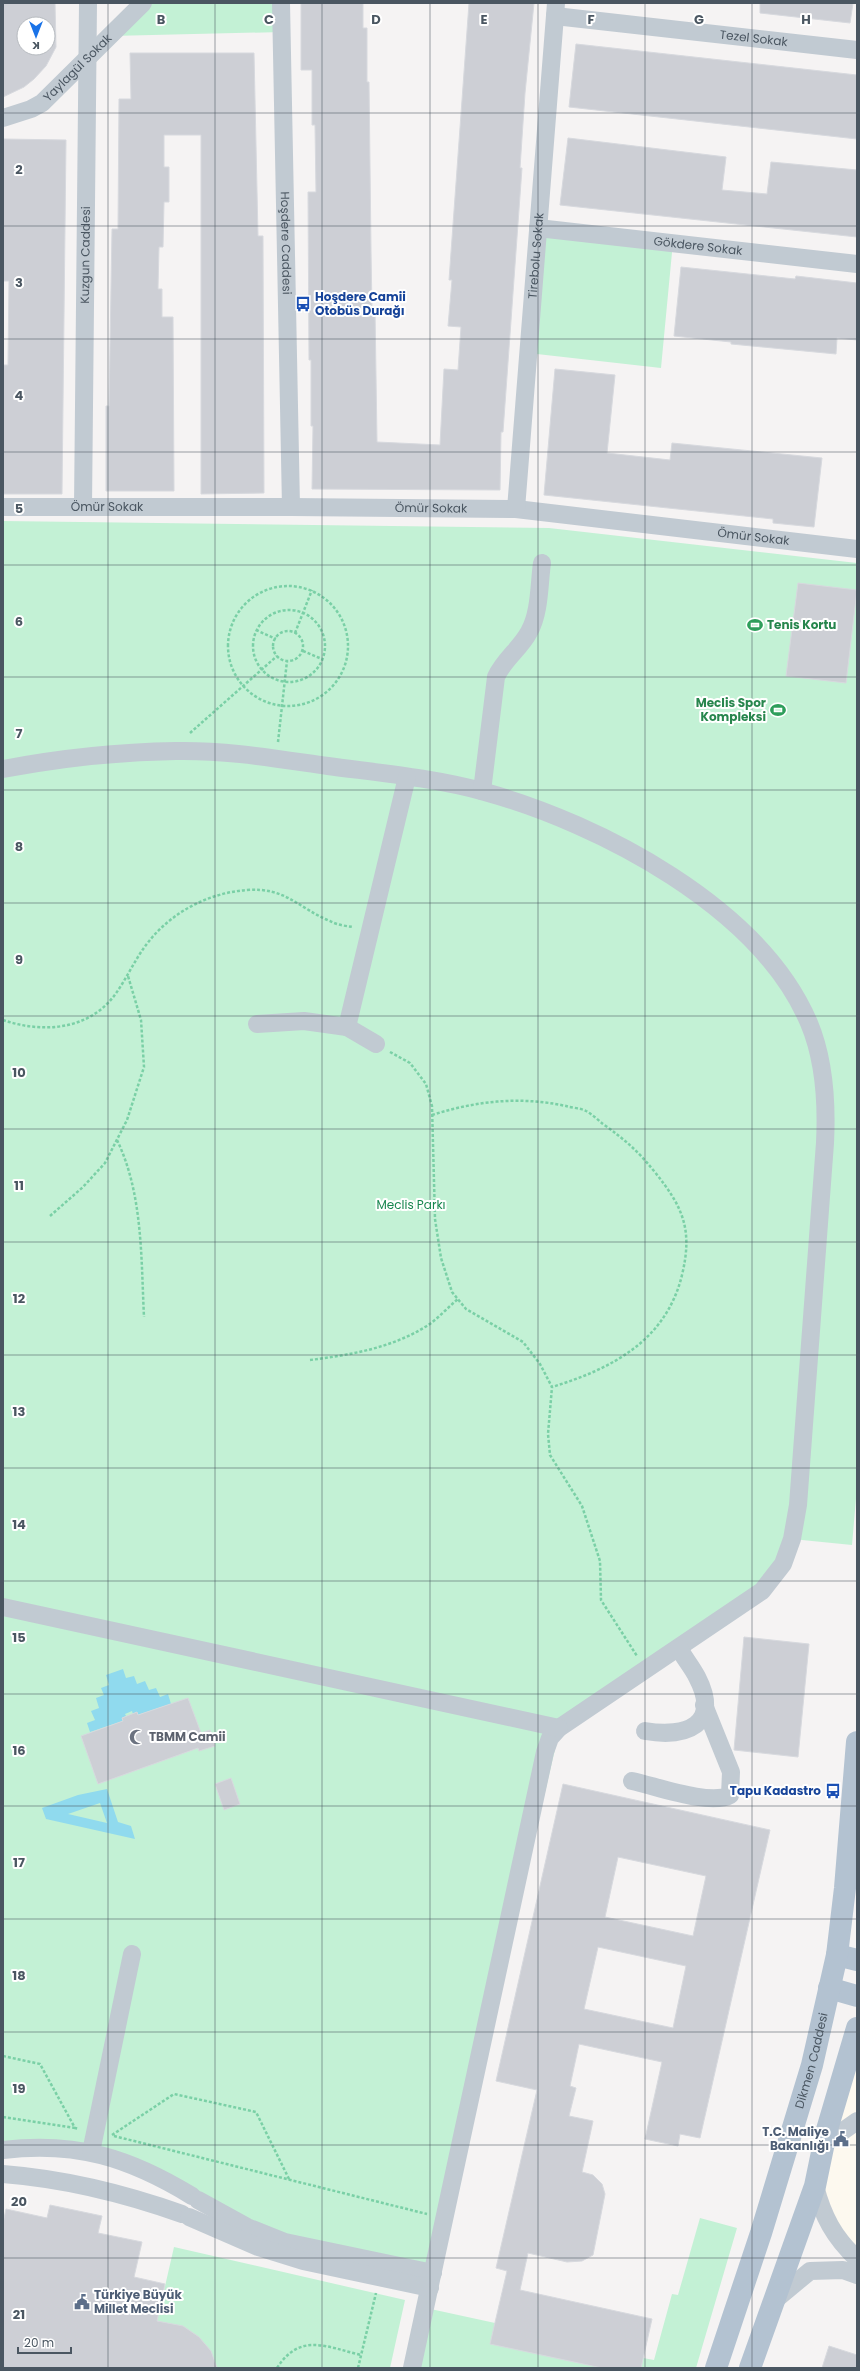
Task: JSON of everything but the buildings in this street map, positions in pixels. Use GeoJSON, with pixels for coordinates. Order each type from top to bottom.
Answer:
{"type":"FeatureCollection","features":[{"type":"Feature","properties":{"kind":"main road","name":"Dikmen Caddesi"},"geometry":{"type":"LineString","coordinates":[[716,2368],[812,2065],[829,1988],[847,1958],[846,1888],[857,1742]]}},
{"type":"Feature","properties":{"kind":"main road"},"geometry":{"type":"LineString","coordinates":[[829,1988],[857,1996]]}},
{"type":"Feature","properties":{"kind":"main road"},"geometry":{"type":"LineString","coordinates":[[750,2368],[814,2186],[823,2145],[857,2028]]}},
{"type":"Feature","properties":{"kind":"street","name":"Kuzgun Caddesi"},"geometry":{"type":"LineString","coordinates":[[83,508],[88,3]]}},
{"type":"Feature","properties":{"kind":"street","name":"Yaylagül Sokak"},"geometry":{"type":"LineString","coordinates":[[3,118],[24,112],[42,103],[144,3]]}},
{"type":"Feature","properties":{"kind":"street","name":"Hoşdere Caddesi"},"geometry":{"type":"LineString","coordinates":[[281,3],[291,507]]}},
{"type":"Feature","properties":{"kind":"street","name":"Tezel Sokak"},"geometry":{"type":"LineString","coordinates":[[555,9],[857,50]]}},
{"type":"Feature","properties":{"kind":"street","name":"Tirebolu Sokak"},"geometry":{"type":"LineString","coordinates":[[516,509],[555,9]]}},
{"type":"Feature","properties":{"kind":"street","name":"Gökdere Sokak"},"geometry":{"type":"LineString","coordinates":[[538,228],[857,264]]}},
{"type":"Feature","properties":{"kind":"street","name":"Ömür Sokak"},"geometry":{"type":"LineString","coordinates":[[3,507],[516,509],[857,549]]}},
{"type":"Feature","properties":{"kind":"street"},"geometry":{"type":"LineString","coordinates":[[482,791],[496,677],[502,665],[528,634],[534,622],[542,563]]}},
{"type":"Feature","properties":{"kind":"street"},"geometry":{"type":"LineString","coordinates":[[3,769],[56,759],[113,752],[170,751],[232,753],[407,777],[482,791],[560,818],[655,866],[690,888],[724,915],[769,959],[790,990],[808,1023],[821,1063],[827,1108],[825,1143],[798,1505],[792,1539],[783,1564],[762,1591],[560,1728],[550,1738],[412,2368]]}},
{"type":"Feature","properties":{"kind":"street"},"geometry":{"type":"LineString","coordinates":[[347,1027],[407,777]]}},
{"type":"Feature","properties":{"kind":"street"},"geometry":{"type":"LineString","coordinates":[[257,1024],[304,1021],[347,1027],[376,1044]]}},
{"type":"Feature","properties":{"kind":"street"},"geometry":{"type":"LineString","coordinates":[[3,1607],[560,1728]]}},
{"type":"Feature","properties":{"kind":"street"},"geometry":{"type":"LineString","coordinates":[[632,1780],[704,1798],[724,1798],[730,1795],[731,1772],[704,1705],[697,1677],[679,1648]]}},
{"type":"Feature","properties":{"kind":"street"},"geometry":{"type":"LineString","coordinates":[[645,1731],[677,1733],[690,1730],[702,1719],[704,1705]]}},
{"type":"Feature","properties":{"kind":"street"},"geometry":{"type":"LineString","coordinates":[[90,2152],[132,1954]]}},
{"type":"Feature","properties":{"kind":"street"},"geometry":{"type":"LineString","coordinates":[[823,2145],[839,2132],[857,2121]]}},
{"type":"Feature","properties":{"kind":"street"},"geometry":{"type":"LineString","coordinates":[[3,2150],[48,2147],[90,2152],[132,2164],[155,2174],[247,2227],[279,2240],[432,2280]]}},
{"type":"Feature","properties":{"kind":"street"},"geometry":{"type":"LineString","coordinates":[[3,2174],[69,2181],[116,2192],[185,2216],[258,2247],[303,2261],[380,2277],[432,2280]]}},
{"type":"Feature","properties":{"kind":"street"},"geometry":{"type":"LineString","coordinates":[[814,2186],[821,2208],[836,2238],[857,2259]]}},
{"type":"Feature","properties":{"kind":"street"},"geometry":{"type":"LineString","coordinates":[[185,2216],[198,2213],[200,2206],[195,2198]]}},
{"type":"Feature","properties":{"kind":"street"},"geometry":{"type":"LineString","coordinates":[[775,2300],[810,2271],[843,2270],[857,2275]]}},
{"type":"Feature","properties":{"kind":"path"},"geometry":{"type":"LineString","coordinates":[[275,586],[294,586],[312,590],[332,603],[344,620],[349,640],[347,661],[338,680],[324,695],[305,704],[282,706],[266,702],[249,692],[236,678],[229,660],[228,641],[232,622],[242,606],[257,593],[275,586]]}},
{"type":"Feature","properties":{"kind":"path"},"geometry":{"type":"LineString","coordinates":[[295,633],[312,590]]}},
{"type":"Feature","properties":{"kind":"path"},"geometry":{"type":"LineString","coordinates":[[288,610],[303,613],[318,624],[323,634],[325,646],[322,659],[309,675],[299,680],[285,681],[276,679],[262,669],[253,652],[256,630],[265,618],[276,612],[288,610]]}},
{"type":"Feature","properties":{"kind":"path"},"geometry":{"type":"LineString","coordinates":[[256,630],[276,639]]}},
{"type":"Feature","properties":{"kind":"path"},"geometry":{"type":"LineString","coordinates":[[283,632],[295,633],[301,638],[303,651],[295,660],[287,661],[277,656],[274,647],[276,639],[283,632]]}},
{"type":"Feature","properties":{"kind":"path"},"geometry":{"type":"LineString","coordinates":[[303,651],[322,659]]}},
{"type":"Feature","properties":{"kind":"path"},"geometry":{"type":"LineString","coordinates":[[170,751],[277,656]]}},
{"type":"Feature","properties":{"kind":"path"},"geometry":{"type":"LineString","coordinates":[[276,759],[287,661]]}},
{"type":"Feature","properties":{"kind":"path"},"geometry":{"type":"LineString","coordinates":[[3,1020],[20,1026],[58,1028],[86,1020],[113,998],[146,945],[178,913],[206,898],[246,890],[283,894],[330,922],[370,931]]}},
{"type":"Feature","properties":{"kind":"path"},"geometry":{"type":"LineString","coordinates":[[50,1216],[83,1187],[105,1163],[127,1120],[144,1067],[141,1020],[128,976]]}},
{"type":"Feature","properties":{"kind":"path"},"geometry":{"type":"LineString","coordinates":[[376,1044],[410,1063],[426,1084],[432,1115],[436,1218],[441,1258],[452,1292],[466,1309],[523,1342],[540,1364],[552,1387],[548,1434],[550,1455],[582,1506],[600,1561],[601,1600],[646,1670]]}},
{"type":"Feature","properties":{"kind":"path"},"geometry":{"type":"LineString","coordinates":[[432,1115],[458,1107],[502,1100],[546,1102],[586,1111],[636,1149],[673,1195],[686,1226],[686,1256],[678,1289],[666,1317],[643,1342],[615,1362],[585,1377],[552,1387]]}},
{"type":"Feature","properties":{"kind":"path"},"geometry":{"type":"LineString","coordinates":[[117,1140],[128,1164],[136,1203],[144,1317]]}},
{"type":"Feature","properties":{"kind":"path"},"geometry":{"type":"LineString","coordinates":[[310,1360],[346,1356],[395,1342],[426,1327],[458,1299]]}},
{"type":"Feature","properties":{"kind":"path"},"geometry":{"type":"LineString","coordinates":[[174,2094],[256,2112],[289,2179]]}},
{"type":"Feature","properties":{"kind":"path"},"geometry":{"type":"LineString","coordinates":[[3,2117],[75,2128]]}},
{"type":"Feature","properties":{"kind":"path"},"geometry":{"type":"LineString","coordinates":[[114,2135],[445,2218]]}},
{"type":"Feature","properties":{"kind":"path"},"geometry":{"type":"LineString","coordinates":[[358,2368],[380,2277]]}},
{"type":"Feature","properties":{"kind":"path"},"geometry":{"type":"LineString","coordinates":[[277,2368],[290,2351],[304,2344],[316,2344],[361,2355]]}},
{"type":"Feature","properties":{"kind":"shaded area","name":"T.C. Maliye Bakanlığı"},"geometry":{"type":"Polygon","coordinates":[[[857,2028],[857,2259],[821,2208],[857,2028]]]}},
{"type":"Feature","properties":{"kind":"green space"},"geometry":{"type":"Polygon","coordinates":[[[143,3],[281,3],[282,32],[111,36],[143,3]]]}},
{"type":"Feature","properties":{"kind":"green space"},"geometry":{"type":"Polygon","coordinates":[[[538,228],[673,242],[661,368],[528,353],[538,228]]]}},
{"type":"Feature","properties":{"kind":"green space","name":"Meclis Parkı"},"geometry":{"type":"Polygon","coordinates":[[[3,521],[549,528],[857,563],[857,1487],[852,1545],[792,1539],[762,1591],[560,1728],[433,2273],[305,2247],[132,2164],[3,2150],[3,521]]]}},
{"type":"Feature","properties":{"kind":"green space"},"geometry":{"type":"Polygon","coordinates":[[[700,2218],[737,2228],[696,2368],[641,2368],[643,2358],[654,2360],[672,2294],[678,2295],[700,2218]]]}},
{"type":"Feature","properties":{"kind":"green space"},"geometry":{"type":"Polygon","coordinates":[[[174,2247],[405,2300],[390,2368],[217,2368],[207,2348],[195,2335],[179,2327],[157,2321],[174,2247]]]}},
{"type":"Feature","properties":{"kind":"green space"},"geometry":{"type":"Polygon","coordinates":[[[426,2308],[495,2323],[602,2368],[412,2368],[426,2308]]]}},
{"type":"Feature","properties":{"kind":"water"},"geometry":{"type":"Polygon","coordinates":[[[123,1669],[126,1678],[134,1676],[137,1684],[145,1681],[149,1690],[156,1688],[160,1697],[168,1694],[171,1704],[138,1715],[137,1712],[133,1714],[132,1711],[125,1714],[126,1716],[122,1718],[123,1721],[90,1732],[87,1723],[95,1720],[91,1711],[99,1708],[96,1698],[104,1695],[101,1688],[109,1685],[106,1675],[123,1669]]]}},
{"type":"Feature","properties":{"kind":"water"},"geometry":{"type":"Polygon","coordinates":[[[107,1789],[118,1822],[131,1826],[135,1839],[46,1819],[42,1808],[78,1795],[107,1789]],[[100,1803],[68,1814],[107,1823],[100,1803]]]}},
{"type":"Feature","properties":{"kind":"place","name":"Hoşdere Camii Otobüs Durağı"},"geometry":{"type":"Point","coordinates":[303,304]}},
{"type":"Feature","properties":{"kind":"place","name":"Tenis Kortu"},"geometry":{"type":"Point","coordinates":[755,625]}},
{"type":"Feature","properties":{"kind":"place","name":"Meclis Spor Kompleksi"},"geometry":{"type":"Point","coordinates":[778,710]}},
{"type":"Feature","properties":{"kind":"place","name":"TBMM Camii"},"geometry":{"type":"Point","coordinates":[137,1737]}},
{"type":"Feature","properties":{"kind":"place","name":"Tapu Kadastro"},"geometry":{"type":"Point","coordinates":[833,1791]}},
{"type":"Feature","properties":{"kind":"place","name":"T.C. Maliye Bakanlığı"},"geometry":{"type":"Point","coordinates":[841,2139]}},
{"type":"Feature","properties":{"kind":"place","name":"Türkiye Büyük Millet Meclisi"},"geometry":{"type":"Point","coordinates":[82,2302]}}]}
